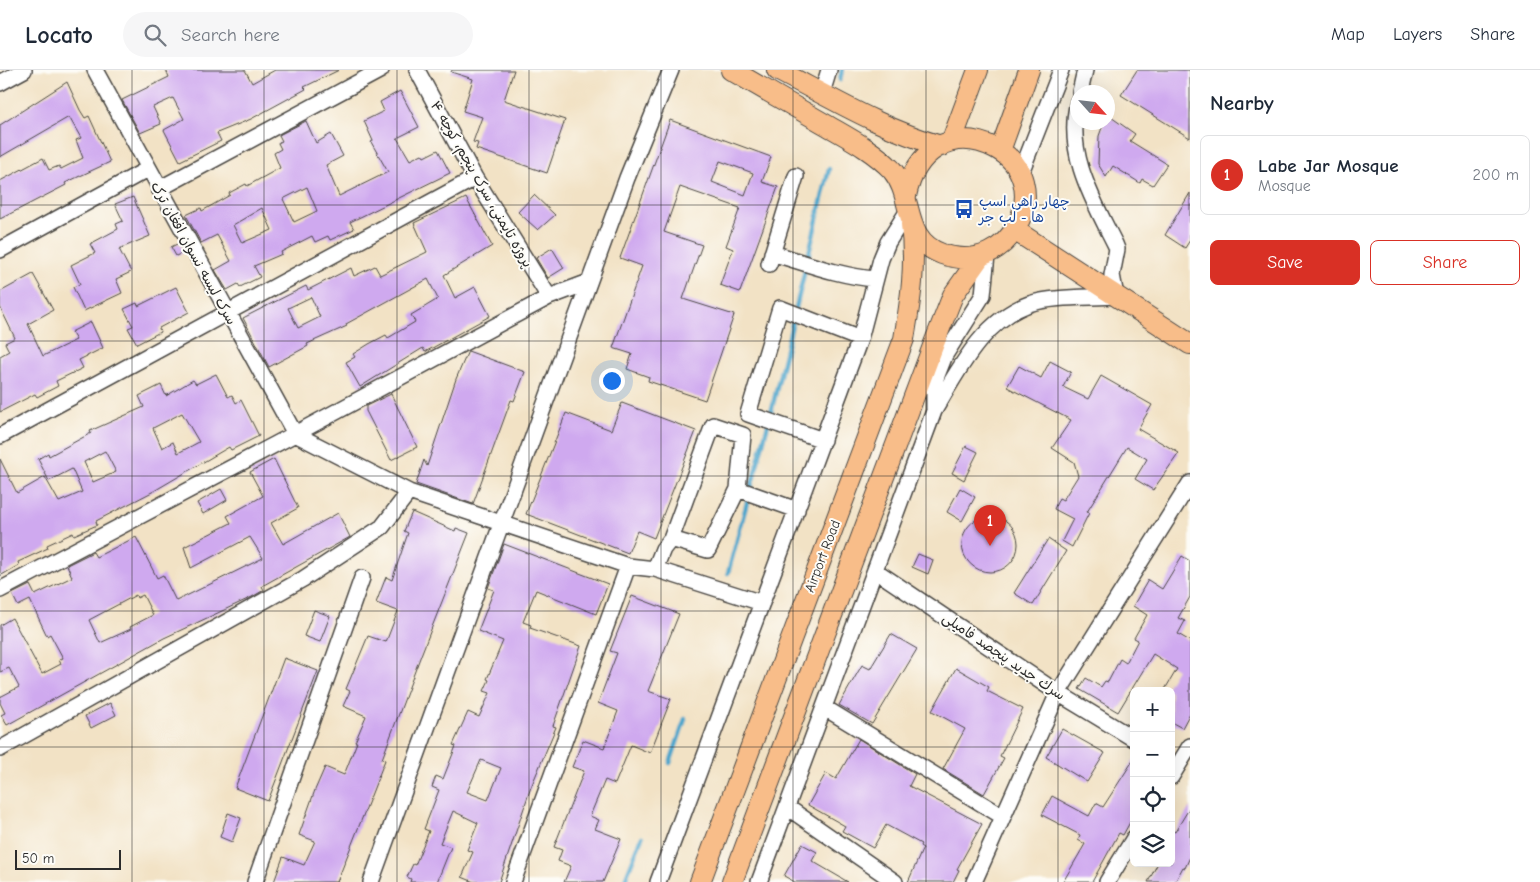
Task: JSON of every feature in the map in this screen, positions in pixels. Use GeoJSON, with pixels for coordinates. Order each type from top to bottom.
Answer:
{"type":"FeatureCollection","features":[{"type":"Feature","properties":{"kind":"main road"},"geometry":{"type":"LineString","coordinates":[[731,70],[868,150],[893,171],[908,211],[926,244],[939,253],[955,258],[983,256]]}},
{"type":"Feature","properties":{"kind":"main road"},"geometry":{"type":"LineString","coordinates":[[732,882],[953,295],[983,256],[1003,245],[1016,231],[1023,213],[1024,194],[1020,175],[1000,151],[986,144],[946,143],[916,138],[877,122],[777,70]]}},
{"type":"Feature","properties":{"kind":"main road"},"geometry":{"type":"LineString","coordinates":[[908,211],[909,180],[916,166],[927,154],[946,143],[978,70]]}},
{"type":"Feature","properties":{"kind":"main road"},"geometry":{"type":"LineString","coordinates":[[1000,151],[1029,70]]}},
{"type":"Feature","properties":{"kind":"main road","name":"Airport Road"},"geometry":{"type":"LineString","coordinates":[[700,882],[904,339],[912,294],[915,255],[908,211]]}},
{"type":"Feature","properties":{"kind":"main road"},"geometry":{"type":"LineString","coordinates":[[1016,231],[1190,344]]}},
{"type":"Feature","properties":{"kind":"street"},"geometry":{"type":"LineString","coordinates":[[0,83],[24,70]]}},
{"type":"Feature","properties":{"kind":"street","name":"سرک لیسه نسوان افغان‌ ترک"},"geometry":{"type":"LineString","coordinates":[[96,70],[148,170],[295,434]]}},
{"type":"Feature","properties":{"kind":"street"},"geometry":{"type":"LineString","coordinates":[[159,189],[381,70]]}},
{"type":"Feature","properties":{"kind":"street","name":"پروژه تایمنی، سرک پنجم، کوچه ۴"},"geometry":{"type":"LineString","coordinates":[[416,70],[476,178],[549,297]]}},
{"type":"Feature","properties":{"kind":"street"},"geometry":{"type":"LineString","coordinates":[[371,882],[634,160],[671,70]]}},
{"type":"Feature","properties":{"kind":"street"},"geometry":{"type":"LineString","coordinates":[[822,93],[828,70]]}},
{"type":"Feature","properties":{"kind":"street"},"geometry":{"type":"LineString","coordinates":[[1020,175],[1061,70]]}},
{"type":"Feature","properties":{"kind":"street"},"geometry":{"type":"LineString","coordinates":[[1082,85],[1086,70]]}},
{"type":"Feature","properties":{"kind":"street"},"geometry":{"type":"LineString","coordinates":[[759,882],[934,411],[965,358],[1001,319],[1029,304],[1116,296],[1112,275],[1115,244],[1095,204],[1078,160],[1075,130]]}},
{"type":"Feature","properties":{"kind":"street"},"geometry":{"type":"LineString","coordinates":[[0,250],[148,170]]}},
{"type":"Feature","properties":{"kind":"street"},"geometry":{"type":"LineString","coordinates":[[796,176],[771,258],[790,258],[819,268],[857,277],[875,279]]}},
{"type":"Feature","properties":{"kind":"street"},"geometry":{"type":"LineString","coordinates":[[0,436],[476,178]]}},
{"type":"Feature","properties":{"kind":"street"},"geometry":{"type":"LineString","coordinates":[[658,882],[860,338],[875,279],[888,242],[908,211]]}},
{"type":"Feature","properties":{"kind":"street"},"geometry":{"type":"LineString","coordinates":[[934,411],[934,382],[945,355],[983,295],[983,256]]}},
{"type":"Feature","properties":{"kind":"street"},"geometry":{"type":"LineString","coordinates":[[0,590],[549,297],[590,282]]}},
{"type":"Feature","properties":{"kind":"street"},"geometry":{"type":"LineString","coordinates":[[823,440],[762,417],[748,414],[780,308],[860,338]]}},
{"type":"Feature","properties":{"kind":"street"},"geometry":{"type":"LineString","coordinates":[[655,569],[667,544],[713,425],[743,435],[738,489],[708,550],[667,544]]}},
{"type":"Feature","properties":{"kind":"street"},"geometry":{"type":"LineString","coordinates":[[295,434],[409,492],[628,566],[655,569],[733,592],[762,603]]}},
{"type":"Feature","properties":{"kind":"street"},"geometry":{"type":"LineString","coordinates":[[974,882],[1058,693],[1190,483]]}},
{"type":"Feature","properties":{"kind":"street"},"geometry":{"type":"LineString","coordinates":[[738,489],[797,510]]}},
{"type":"Feature","properties":{"kind":"street"},"geometry":{"type":"LineString","coordinates":[[0,749],[303,579],[382,527],[409,492]]}},
{"type":"Feature","properties":{"kind":"street"},"geometry":{"type":"LineString","coordinates":[[513,882],[628,566]]}},
{"type":"Feature","properties":{"kind":"street","name":"سرك جدید پنجصد فامیلی"},"geometry":{"type":"LineString","coordinates":[[876,570],[1058,693],[1130,737]]}},
{"type":"Feature","properties":{"kind":"street"},"geometry":{"type":"LineString","coordinates":[[255,882],[362,578]]}},
{"type":"Feature","properties":{"kind":"street"},"geometry":{"type":"LineString","coordinates":[[824,708],[1002,816]]}},
{"type":"Feature","properties":{"kind":"street"},"geometry":{"type":"LineString","coordinates":[[1178,769],[1190,746]]}},
{"type":"Feature","properties":{"kind":"street"},"geometry":{"type":"LineString","coordinates":[[787,808],[896,882]]}},
{"type":"Feature","properties":{"kind":"street"},"geometry":{"type":"LineString","coordinates":[[1107,882],[1130,845]]}},
{"type":"Feature","properties":{"kind":"building"},"geometry":{"type":"Polygon","coordinates":[[[166,70],[245,70],[252,83],[275,70],[339,70],[304,87],[306,89],[251,119],[217,133],[221,141],[180,161],[164,130],[184,119],[173,98],[153,107],[161,124],[140,133],[122,100],[169,77],[166,70]]]}},
{"type":"Feature","properties":{"kind":"building"},"geometry":{"type":"Polygon","coordinates":[[[452,70],[514,70],[504,100],[565,120],[547,173],[476,149],[478,143],[473,142],[482,117],[463,111],[473,79],[451,72],[452,70]]]}},
{"type":"Feature","properties":{"kind":"building"},"geometry":{"type":"Polygon","coordinates":[[[1137,70],[1190,70],[1190,138],[1121,95],[1137,70]]]}},
{"type":"Feature","properties":{"kind":"building"},"geometry":{"type":"Polygon","coordinates":[[[67,82],[85,118],[89,116],[110,162],[65,183],[66,185],[0,219],[0,181],[43,158],[49,170],[59,166],[61,169],[83,158],[76,140],[81,138],[69,117],[0,157],[0,125],[67,82]]]}},
{"type":"Feature","properties":{"kind":"building"},"geometry":{"type":"Polygon","coordinates":[[[400,91],[419,127],[397,138],[410,160],[422,154],[424,157],[438,150],[450,173],[350,222],[354,229],[330,240],[328,236],[315,242],[312,236],[281,252],[282,254],[254,266],[260,277],[240,287],[238,284],[227,290],[215,270],[231,261],[217,235],[201,243],[186,215],[201,208],[202,211],[230,195],[229,193],[246,184],[247,186],[280,168],[274,153],[281,149],[278,143],[282,141],[279,135],[306,121],[316,143],[331,134],[343,156],[326,165],[339,196],[388,172],[371,142],[373,141],[364,121],[384,111],[380,102],[400,91]],[[307,187],[283,199],[294,222],[317,211],[307,187]],[[262,208],[233,225],[242,243],[272,230],[262,208]]]}},
{"type":"Feature","properties":{"kind":"building"},"geometry":{"type":"Polygon","coordinates":[[[670,120],[771,157],[762,182],[778,187],[740,292],[720,285],[733,249],[726,246],[740,208],[680,187],[664,232],[702,245],[683,299],[734,315],[705,400],[648,381],[649,377],[627,369],[632,354],[613,348],[642,266],[620,258],[670,120]],[[720,161],[712,182],[745,195],[753,173],[720,161]]]}},
{"type":"Feature","properties":{"kind":"building"},"geometry":{"type":"Polygon","coordinates":[[[1115,120],[1135,134],[1130,141],[1167,164],[1153,185],[1142,179],[1140,183],[1113,166],[1106,177],[1098,164],[1099,136],[1101,130],[1115,130],[1115,120]]]}},
{"type":"Feature","properties":{"kind":"building"},"geometry":{"type":"Polygon","coordinates":[[[1190,193],[1190,240],[1185,248],[1165,235],[1190,193]]]}},
{"type":"Feature","properties":{"kind":"building"},"geometry":{"type":"Polygon","coordinates":[[[534,195],[555,215],[538,230],[518,212],[534,195]]]}},
{"type":"Feature","properties":{"kind":"building"},"geometry":{"type":"Polygon","coordinates":[[[133,197],[150,236],[119,249],[131,272],[116,279],[122,293],[84,311],[73,287],[80,284],[71,265],[95,253],[90,244],[118,229],[116,224],[123,221],[115,204],[133,197]]]}},
{"type":"Feature","properties":{"kind":"building"},"geometry":{"type":"Polygon","coordinates":[[[466,198],[492,246],[444,275],[455,298],[475,287],[490,316],[425,352],[423,348],[360,387],[346,362],[355,357],[353,354],[369,344],[386,335],[388,338],[415,322],[411,315],[438,299],[428,279],[346,324],[347,326],[307,344],[308,346],[269,367],[243,318],[306,286],[308,290],[351,268],[354,276],[375,266],[380,275],[427,252],[414,223],[466,198]],[[311,297],[288,308],[298,328],[320,317],[311,297]]]}},
{"type":"Feature","properties":{"kind":"building"},"geometry":{"type":"Polygon","coordinates":[[[179,243],[184,252],[176,256],[171,247],[179,243]]]}},
{"type":"Feature","properties":{"kind":"building"},"geometry":{"type":"Polygon","coordinates":[[[552,248],[564,268],[548,278],[536,258],[552,248]]]}},
{"type":"Feature","properties":{"kind":"building"},"geometry":{"type":"Polygon","coordinates":[[[33,274],[53,310],[28,324],[43,356],[76,340],[71,332],[91,322],[103,348],[79,360],[83,368],[56,381],[58,386],[37,397],[35,394],[0,412],[0,356],[9,351],[5,343],[15,338],[0,307],[0,292],[33,274]]]}},
{"type":"Feature","properties":{"kind":"building"},"geometry":{"type":"Polygon","coordinates":[[[176,287],[189,312],[159,328],[160,332],[137,344],[128,328],[133,326],[124,309],[137,303],[138,306],[176,287]]]}},
{"type":"Feature","properties":{"kind":"building"},"geometry":{"type":"Polygon","coordinates":[[[468,351],[525,372],[514,401],[511,400],[473,504],[416,484],[424,460],[427,466],[456,379],[468,351]]]}},
{"type":"Feature","properties":{"kind":"building"},"geometry":{"type":"Polygon","coordinates":[[[1050,361],[1071,372],[1063,387],[1088,399],[1101,376],[1152,405],[1138,429],[1179,453],[1153,490],[1135,479],[1147,459],[1127,447],[1087,512],[1089,513],[1072,547],[1062,541],[1073,519],[1054,509],[1059,498],[1063,500],[1078,476],[1074,462],[1052,448],[1071,420],[1007,387],[1019,366],[1041,378],[1050,361]]]}},
{"type":"Feature","properties":{"kind":"building"},"geometry":{"type":"Polygon","coordinates":[[[216,374],[228,397],[232,395],[236,403],[241,400],[259,436],[231,450],[229,447],[154,491],[96,521],[97,525],[47,545],[48,548],[18,562],[19,565],[0,576],[0,459],[17,493],[45,477],[59,502],[82,492],[72,469],[49,481],[38,459],[48,453],[49,456],[91,433],[90,431],[144,407],[139,396],[161,385],[166,396],[193,380],[196,384],[216,374]],[[182,413],[153,428],[162,448],[173,442],[178,453],[199,442],[182,413]],[[105,451],[84,462],[93,482],[116,472],[105,451]]]}},
{"type":"Feature","properties":{"kind":"building"},"geometry":{"type":"Polygon","coordinates":[[[391,394],[417,447],[391,460],[366,411],[366,406],[391,394]]]}},
{"type":"Feature","properties":{"kind":"building"},"geometry":{"type":"Polygon","coordinates":[[[622,403],[696,431],[654,538],[637,531],[628,553],[526,514],[566,413],[611,430],[622,403]]]}},
{"type":"Feature","properties":{"kind":"building"},"geometry":{"type":"Polygon","coordinates":[[[966,446],[978,452],[964,480],[952,473],[966,446]]]}},
{"type":"Feature","properties":{"kind":"building"},"geometry":{"type":"Polygon","coordinates":[[[274,459],[298,508],[271,523],[283,544],[338,513],[350,537],[262,586],[264,590],[252,597],[164,638],[7,725],[1,715],[5,713],[0,703],[0,697],[19,687],[9,668],[0,672],[0,625],[12,618],[42,674],[61,664],[59,660],[63,658],[50,634],[47,636],[30,600],[18,606],[12,594],[30,585],[35,595],[72,577],[67,565],[93,552],[96,557],[136,537],[157,578],[163,575],[176,601],[263,558],[250,537],[191,568],[184,547],[231,523],[227,516],[263,496],[250,472],[274,459]],[[136,595],[89,620],[100,643],[131,629],[130,627],[153,615],[143,595],[137,598],[136,595]]]}},
{"type":"Feature","properties":{"kind":"building"},"geometry":{"type":"Polygon","coordinates":[[[960,488],[975,497],[962,521],[947,512],[960,488]]]}},
{"type":"Feature","properties":{"kind":"building"},"geometry":{"type":"Polygon","coordinates":[[[221,489],[227,500],[203,514],[197,503],[221,489]]]}},
{"type":"Feature","properties":{"kind":"building"},"geometry":{"type":"Polygon","coordinates":[[[412,512],[455,531],[456,528],[469,533],[382,759],[385,760],[337,882],[274,882],[283,857],[304,865],[315,841],[299,835],[315,790],[325,767],[344,775],[357,742],[355,742],[366,716],[343,706],[350,691],[346,689],[368,636],[386,642],[398,611],[376,603],[386,577],[392,580],[408,533],[404,531],[412,512]]]}},
{"type":"Feature","properties":{"kind":"building"},"geometry":{"type":"Polygon","coordinates":[[[990,516],[1001,518],[1010,524],[1016,533],[1018,544],[1016,555],[1010,564],[1001,570],[990,572],[979,570],[970,564],[964,555],[962,544],[964,533],[970,524],[979,518],[990,516]]]}},
{"type":"Feature","properties":{"kind":"building"},"geometry":{"type":"Polygon","coordinates":[[[1048,539],[1066,551],[1033,605],[1014,593],[1048,539]]]}},
{"type":"Feature","properties":{"kind":"building"},"geometry":{"type":"Polygon","coordinates":[[[504,544],[608,584],[596,614],[536,590],[523,622],[531,625],[530,628],[581,646],[553,726],[556,727],[531,787],[499,882],[474,882],[462,877],[473,852],[467,850],[478,823],[453,811],[440,843],[451,847],[437,882],[410,882],[411,879],[407,877],[413,864],[415,865],[429,831],[424,829],[439,790],[432,787],[436,776],[443,779],[456,746],[453,745],[468,712],[479,717],[490,693],[484,691],[489,680],[487,679],[503,641],[478,631],[494,590],[488,588],[504,544]],[[481,760],[467,792],[488,800],[501,768],[481,760]]]}},
{"type":"Feature","properties":{"kind":"building"},"geometry":{"type":"Polygon","coordinates":[[[918,554],[933,560],[928,574],[912,567],[918,554]]]}},
{"type":"Feature","properties":{"kind":"building"},"geometry":{"type":"Polygon","coordinates":[[[1182,556],[1190,561],[1190,597],[1178,618],[1185,621],[1178,634],[1190,641],[1190,713],[1182,728],[1175,724],[1175,687],[1166,687],[1177,669],[1153,654],[1133,687],[1130,687],[1130,692],[1118,712],[1079,689],[1086,678],[1101,687],[1105,681],[1108,682],[1120,659],[1126,663],[1138,640],[1134,638],[1147,615],[1133,606],[1148,580],[1162,589],[1182,556]]]}},
{"type":"Feature","properties":{"kind":"building"},"geometry":{"type":"Polygon","coordinates":[[[632,596],[679,614],[648,691],[671,699],[650,753],[631,745],[615,784],[605,780],[590,816],[599,820],[595,829],[621,839],[603,882],[564,882],[571,866],[558,861],[562,850],[554,847],[584,771],[572,767],[583,740],[604,748],[618,711],[598,703],[617,653],[610,651],[632,596]]]}},
{"type":"Feature","properties":{"kind":"building"},"geometry":{"type":"Polygon","coordinates":[[[314,610],[330,616],[320,642],[304,636],[314,610]]]}},
{"type":"Feature","properties":{"kind":"building"},"geometry":{"type":"Polygon","coordinates":[[[891,634],[917,649],[872,724],[839,705],[862,665],[870,669],[891,634]]]}},
{"type":"Feature","properties":{"kind":"building"},"geometry":{"type":"Polygon","coordinates":[[[284,658],[318,671],[268,801],[235,788],[284,658]]]}},
{"type":"Feature","properties":{"kind":"building"},"geometry":{"type":"Polygon","coordinates":[[[956,668],[989,687],[987,691],[1023,709],[1000,756],[1004,758],[984,794],[943,769],[965,729],[932,711],[956,668]]]}},
{"type":"Feature","properties":{"kind":"building"},"geometry":{"type":"Polygon","coordinates":[[[110,703],[116,715],[91,728],[85,716],[110,703]]]}},
{"type":"Feature","properties":{"kind":"building"},"geometry":{"type":"Polygon","coordinates":[[[1062,729],[1105,753],[1087,782],[1046,757],[1062,729]]]}},
{"type":"Feature","properties":{"kind":"building"},"geometry":{"type":"Polygon","coordinates":[[[859,739],[915,774],[909,786],[982,824],[957,869],[959,870],[953,882],[908,882],[923,848],[920,846],[921,844],[886,825],[873,848],[842,831],[845,826],[808,805],[826,773],[836,779],[859,739]]]}},
{"type":"Feature","properties":{"kind":"building"},"geometry":{"type":"Polygon","coordinates":[[[1130,765],[1130,822],[1123,835],[1119,833],[1092,882],[1063,882],[1085,844],[1078,840],[1080,835],[1042,815],[1052,796],[1089,816],[1096,803],[1103,807],[1130,765]]]}},
{"type":"Feature","properties":{"kind":"building"},"geometry":{"type":"Polygon","coordinates":[[[1190,807],[1190,857],[1185,868],[1183,867],[1175,882],[1148,882],[1156,867],[1175,867],[1175,832],[1190,807]]]}},
{"type":"Feature","properties":{"kind":"building"},"geometry":{"type":"Polygon","coordinates":[[[228,813],[241,818],[232,842],[220,837],[228,813]]]}},
{"type":"Feature","properties":{"kind":"building"},"geometry":{"type":"Polygon","coordinates":[[[802,844],[817,852],[812,861],[848,882],[795,882],[784,876],[802,844]]]}},
{"type":"Feature","properties":{"kind":"waterway"},"geometry":{"type":"LineString","coordinates":[[840,80],[842,70]]}},
{"type":"Feature","properties":{"kind":"waterway"},"geometry":{"type":"LineString","coordinates":[[728,573],[770,417],[829,169]]}},
{"type":"Feature","properties":{"kind":"waterway"},"geometry":{"type":"LineString","coordinates":[[670,763],[685,719]]}},
{"type":"Feature","properties":{"kind":"waterway"},"geometry":{"type":"LineString","coordinates":[[624,882],[642,837]]}},
{"type":"Feature","properties":{"kind":"place","name":"چهار راهی اسپ ها - لب جر"},"geometry":{"type":"Point","coordinates":[964,209]}},
{"type":"Feature","properties":{"kind":"place","name":"Labe Jar Mosque"},"geometry":{"type":"Point","coordinates":[990,546]}}]}
